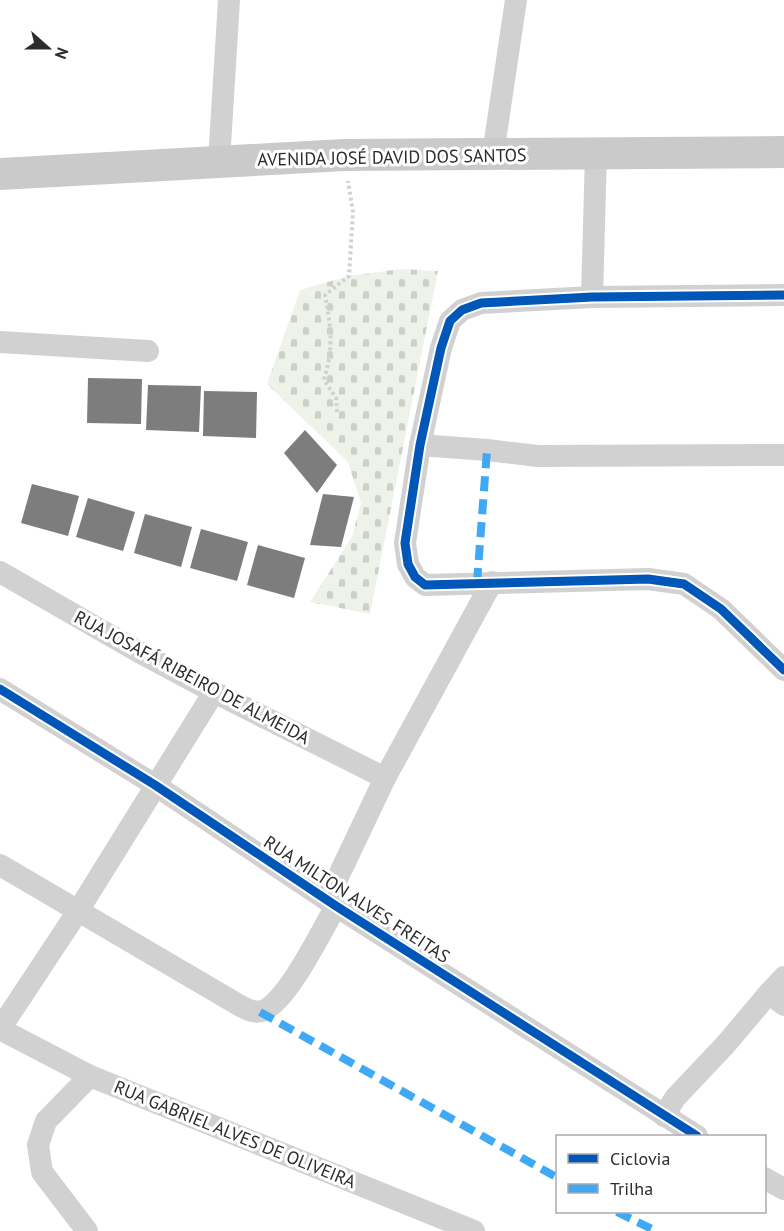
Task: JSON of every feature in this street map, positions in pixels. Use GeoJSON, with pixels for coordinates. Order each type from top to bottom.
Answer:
{"type":"FeatureCollection","features":[{"type":"Feature","properties":{"kind":"main road","name":"AVENIDA JOSÉ DAVID DOS SANTOS"},"geometry":{"type":"LineString","coordinates":[[0,174],[344,155],[784,152]]}},
{"type":"Feature","properties":{"kind":"street"},"geometry":{"type":"LineString","coordinates":[[219,161],[229,0]]}},
{"type":"Feature","properties":{"kind":"street"},"geometry":{"type":"LineString","coordinates":[[493,154],[516,0]]}},
{"type":"Feature","properties":{"kind":"street"},"geometry":{"type":"LineString","coordinates":[[592,297],[596,153]]}},
{"type":"Feature","properties":{"kind":"street"},"geometry":{"type":"LineString","coordinates":[[784,295],[592,297],[481,303],[462,310],[450,321],[441,348],[420,445],[405,543],[408,564],[415,578],[425,585],[648,579],[684,584],[721,609],[784,670]]}},
{"type":"Feature","properties":{"kind":"street"},"geometry":{"type":"LineString","coordinates":[[0,342],[148,351]]}},
{"type":"Feature","properties":{"kind":"street"},"geometry":{"type":"LineString","coordinates":[[420,445],[538,456],[780,458]]}},
{"type":"Feature","properties":{"kind":"street","name":"RUA JOSAFÁ RIBEIRO DE ALMEIDA"},"geometry":{"type":"LineString","coordinates":[[0,572],[139,652],[385,778]]}},
{"type":"Feature","properties":{"kind":"street"},"geometry":{"type":"LineString","coordinates":[[0,865],[247,1009],[260,1012],[273,1006],[287,990],[332,903],[385,778],[492,582]]}},
{"type":"Feature","properties":{"kind":"street","name":"RUA MILTON ALVES FREITAS"},"geometry":{"type":"LineString","coordinates":[[0,688],[155,785],[332,903],[694,1135]]}},
{"type":"Feature","properties":{"kind":"street"},"geometry":{"type":"LineString","coordinates":[[0,1029],[78,911],[214,692]]}},
{"type":"Feature","properties":{"kind":"street"},"geometry":{"type":"LineString","coordinates":[[664,1116],[675,1098],[779,992]]}},
{"type":"Feature","properties":{"kind":"street","name":"RUA GABRIEL ALVES DE OLIVEIRA"},"geometry":{"type":"LineString","coordinates":[[0,1029],[90,1076],[474,1231]]}},
{"type":"Feature","properties":{"kind":"street"},"geometry":{"type":"LineString","coordinates":[[87,1231],[42,1172],[38,1145],[46,1121],[90,1076]]}},
{"type":"Feature","properties":{"kind":"street"},"geometry":{"type":"LineString","coordinates":[[766,1179],[784,1190]]}},
{"type":"Feature","properties":{"kind":"path"},"geometry":{"type":"LineString","coordinates":[[337,412],[336,398],[324,380],[330,360],[332,336],[325,295],[349,276],[353,212],[344,155]]}},
{"type":"Feature","properties":{"kind":"green space"},"geometry":{"type":"Polygon","coordinates":[[[401,269],[438,271],[370,614],[310,602],[352,537],[361,503],[348,462],[267,384],[300,290],[349,276],[401,269]]]}},
{"type":"Feature","properties":{"kind":"building"},"geometry":{"type":"Polygon","coordinates":[[[88,378],[142,379],[141,424],[87,423],[88,378]]]}},
{"type":"Feature","properties":{"kind":"building"},"geometry":{"type":"Polygon","coordinates":[[[148,385],[201,386],[199,432],[146,430],[148,385]]]}},
{"type":"Feature","properties":{"kind":"building"},"geometry":{"type":"Polygon","coordinates":[[[204,391],[257,392],[256,438],[203,436],[204,391]]]}},
{"type":"Feature","properties":{"kind":"building"},"geometry":{"type":"Polygon","coordinates":[[[305,430],[337,465],[317,493],[284,453],[305,430]]]}},
{"type":"Feature","properties":{"kind":"building"},"geometry":{"type":"Polygon","coordinates":[[[32,484],[79,496],[68,536],[21,523],[32,484]]]}},
{"type":"Feature","properties":{"kind":"building"},"geometry":{"type":"Polygon","coordinates":[[[323,494],[354,497],[341,547],[310,545],[323,494]]]}},
{"type":"Feature","properties":{"kind":"building"},"geometry":{"type":"Polygon","coordinates":[[[88,498],[135,512],[123,551],[76,537],[88,498]]]}},
{"type":"Feature","properties":{"kind":"building"},"geometry":{"type":"Polygon","coordinates":[[[145,514],[192,527],[181,567],[134,553],[145,514]]]}},
{"type":"Feature","properties":{"kind":"building"},"geometry":{"type":"Polygon","coordinates":[[[201,529],[248,542],[237,581],[190,568],[201,529]]]}},
{"type":"Feature","properties":{"kind":"building"},"geometry":{"type":"Polygon","coordinates":[[[258,545],[305,558],[294,598],[247,585],[258,545]]]}},
{"type":"Feature","properties":{"kind":"marked path"},"geometry":{"type":"LineString","coordinates":[[477,583],[487,450]]}},
{"type":"Feature","properties":{"kind":"marked path"},"geometry":{"type":"LineString","coordinates":[[260,1012],[556,1177]]}},
{"type":"Feature","properties":{"kind":"marked path"},"geometry":{"type":"LineString","coordinates":[[619,1213],[656,1231]]}},
{"type":"Feature","properties":{"kind":"cycle path"},"geometry":{"type":"LineString","coordinates":[[784,295],[592,297],[481,303],[462,310],[450,321],[441,348],[420,445],[405,543],[408,564],[415,577],[425,585],[648,579],[684,584],[721,609],[784,670]]}},
{"type":"Feature","properties":{"kind":"cycle path"},"geometry":{"type":"LineString","coordinates":[[0,689],[155,785],[336,906],[695,1135]]}}]}
